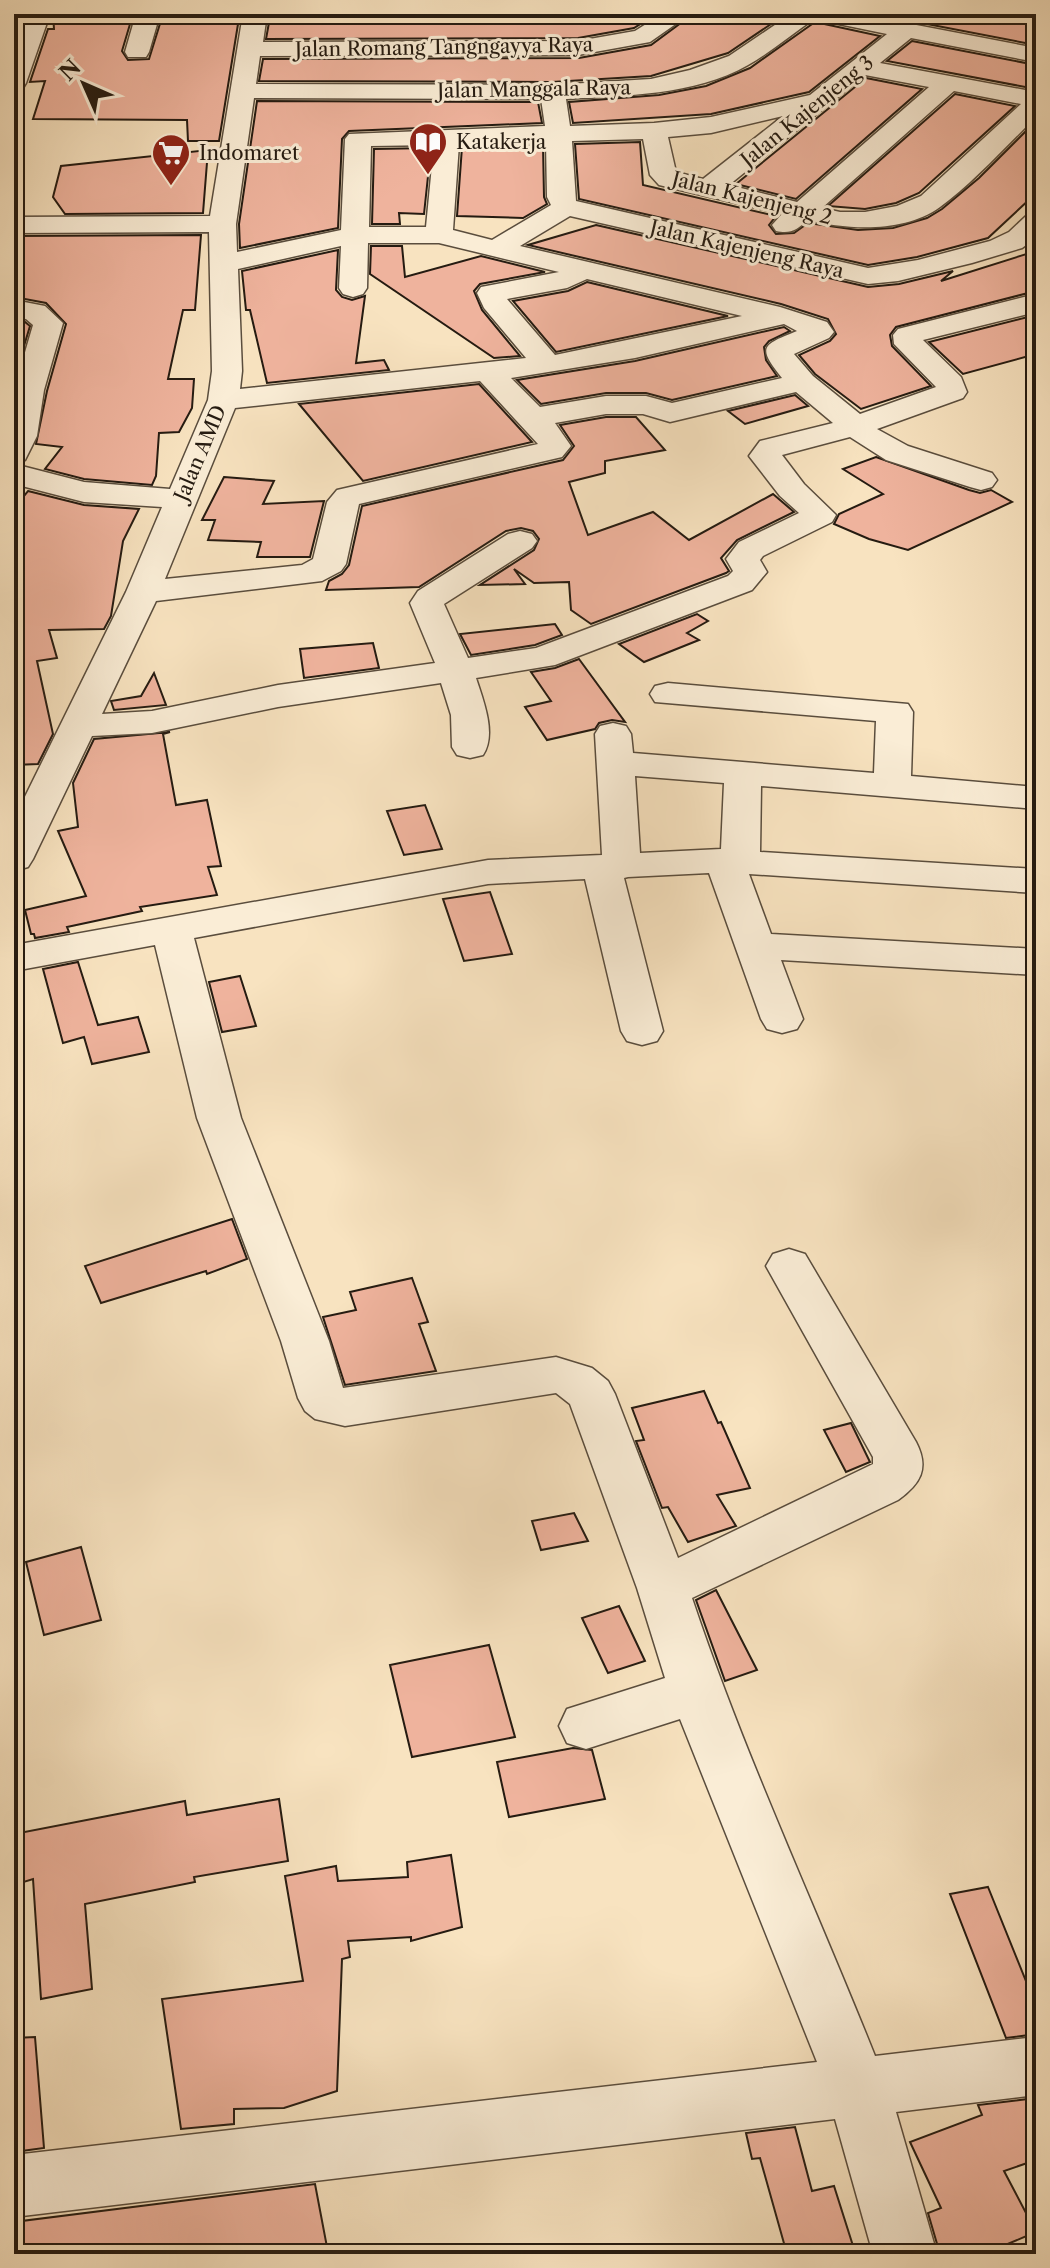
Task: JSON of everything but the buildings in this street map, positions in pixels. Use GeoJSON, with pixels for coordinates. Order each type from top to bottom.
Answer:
{"type":"FeatureCollection","features":[{"type":"Feature","properties":{"kind":"street"},"geometry":{"type":"LineString","coordinates":[[14,83],[38,14]]}},
{"type":"Feature","properties":{"kind":"street"},"geometry":{"type":"LineString","coordinates":[[137,52],[148,14]]}},
{"type":"Feature","properties":{"kind":"street","name":"Jalan AMD"},"geometry":{"type":"LineString","coordinates":[[14,859],[143,592],[223,400],[227,371],[222,224],[255,14]]}},
{"type":"Feature","properties":{"kind":"street","name":"Jalan Romang Tangngayya Raya"},"geometry":{"type":"LineString","coordinates":[[250,49],[369,38],[578,48],[642,37],[678,14]]}},
{"type":"Feature","properties":{"kind":"street","name":"Jalan Manggala Raya"},"geometry":{"type":"LineString","coordinates":[[242,91],[552,92],[625,89],[697,76],[750,55],[806,14]]}},
{"type":"Feature","properties":{"kind":"street"},"geometry":{"type":"LineString","coordinates":[[822,14],[1036,55]]}},
{"type":"Feature","properties":{"kind":"street","name":"Jalan Kajenjeng 3"},"geometry":{"type":"LineString","coordinates":[[708,189],[905,31]]}},
{"type":"Feature","properties":{"kind":"street"},"geometry":{"type":"LineString","coordinates":[[863,67],[1036,101]]}},
{"type":"Feature","properties":{"kind":"street"},"geometry":{"type":"LineString","coordinates":[[758,250],[947,84]]}},
{"type":"Feature","properties":{"kind":"street"},"geometry":{"type":"LineString","coordinates":[[353,288],[358,139],[354,91]]}},
{"type":"Feature","properties":{"kind":"street"},"geometry":{"type":"LineString","coordinates":[[496,249],[566,207],[560,197],[559,136],[552,92]]}},
{"type":"Feature","properties":{"kind":"street"},"geometry":{"type":"LineString","coordinates":[[358,139],[559,136],[654,131],[711,125],[821,100]]}},
{"type":"Feature","properties":{"kind":"street","name":"Jalan Kajenjeng 2"},"geometry":{"type":"LineString","coordinates":[[654,131],[665,177],[801,211],[858,221],[921,208],[1036,101]]}},
{"type":"Feature","properties":{"kind":"street"},"geometry":{"type":"LineString","coordinates":[[439,235],[447,139]]}},
{"type":"Feature","properties":{"kind":"street","name":"Jalan Kajenjeng Raya"},"geometry":{"type":"LineString","coordinates":[[566,207],[758,250],[812,300],[868,276],[888,274],[999,246],[1033,229]]}},
{"type":"Feature","properties":{"kind":"street"},"geometry":{"type":"LineString","coordinates":[[14,225],[222,224]]}},
{"type":"Feature","properties":{"kind":"street"},"geometry":{"type":"LineString","coordinates":[[222,264],[354,235],[439,235],[581,269],[812,300]]}},
{"type":"Feature","properties":{"kind":"street"},"geometry":{"type":"LineString","coordinates":[[548,365],[494,302],[491,293],[567,280],[581,269]]}},
{"type":"Feature","properties":{"kind":"street"},"geometry":{"type":"LineString","coordinates":[[223,400],[490,374],[548,365],[635,349],[812,300]]}},
{"type":"Feature","properties":{"kind":"street"},"geometry":{"type":"LineString","coordinates":[[812,300],[820,330],[816,335],[778,352],[802,382],[862,434],[890,449],[981,480]]}},
{"type":"Feature","properties":{"kind":"street"},"geometry":{"type":"LineString","coordinates":[[77,726],[152,722],[278,696],[556,655],[740,583],[750,572],[743,559],[751,549],[820,515],[791,489],[765,453],[771,448],[856,426],[952,392],[950,383],[909,344],[908,335],[1036,303]]}},
{"type":"Feature","properties":{"kind":"street"},"geometry":{"type":"LineString","coordinates":[[14,309],[40,314],[48,323],[29,390],[21,436],[14,453]]}},
{"type":"Feature","properties":{"kind":"street"},"geometry":{"type":"LineString","coordinates":[[143,592],[296,577],[321,569],[329,564],[345,499],[551,450],[555,446],[553,441],[490,374]]}},
{"type":"Feature","properties":{"kind":"street"},"geometry":{"type":"LineString","coordinates":[[532,418],[606,405],[646,405],[670,413],[802,382]]}},
{"type":"Feature","properties":{"kind":"street"},"geometry":{"type":"LineString","coordinates":[[14,474],[84,492],[180,499]]}},
{"type":"Feature","properties":{"kind":"street"},"geometry":{"type":"LineString","coordinates":[[470,747],[469,715],[455,669],[427,606],[428,600],[520,541]]}},
{"type":"Feature","properties":{"kind":"street"},"geometry":{"type":"LineString","coordinates":[[668,694],[895,712],[892,785]]}},
{"type":"Feature","properties":{"kind":"street"},"geometry":{"type":"LineString","coordinates":[[642,1031],[612,867],[613,748],[743,773],[1036,798]]}},
{"type":"Feature","properties":{"kind":"street"},"geometry":{"type":"LineString","coordinates":[[743,773],[732,863],[755,946],[782,1019]]}},
{"type":"Feature","properties":{"kind":"street"},"geometry":{"type":"LineString","coordinates":[[14,958],[488,872],[732,863],[1036,881]]}},
{"type":"Feature","properties":{"kind":"street"},"geometry":{"type":"LineString","coordinates":[[172,931],[219,1118],[305,1341],[322,1398],[332,1406],[345,1407],[556,1375],[575,1381],[591,1394],[663,1588],[696,1691],[784,1900],[858,2089],[905,2254]]}},
{"type":"Feature","properties":{"kind":"street"},"geometry":{"type":"LineString","coordinates":[[755,946],[1036,962]]}},
{"type":"Feature","properties":{"kind":"street"},"geometry":{"type":"LineString","coordinates":[[663,1588],[880,1486],[898,1473],[898,1456],[789,1266]]}},
{"type":"Feature","properties":{"kind":"street"},"geometry":{"type":"LineString","coordinates":[[586,1726],[696,1691]]}},
{"type":"Feature","properties":{"kind":"street"},"geometry":{"type":"LineString","coordinates":[[14,2186],[1036,2066]]}},
{"type":"Feature","properties":{"kind":"place","name":"Katakerja"},"geometry":{"type":"Point","coordinates":[428,176]}},
{"type":"Feature","properties":{"kind":"place","name":"Indomaret"},"geometry":{"type":"Point","coordinates":[171,187]}}]}
